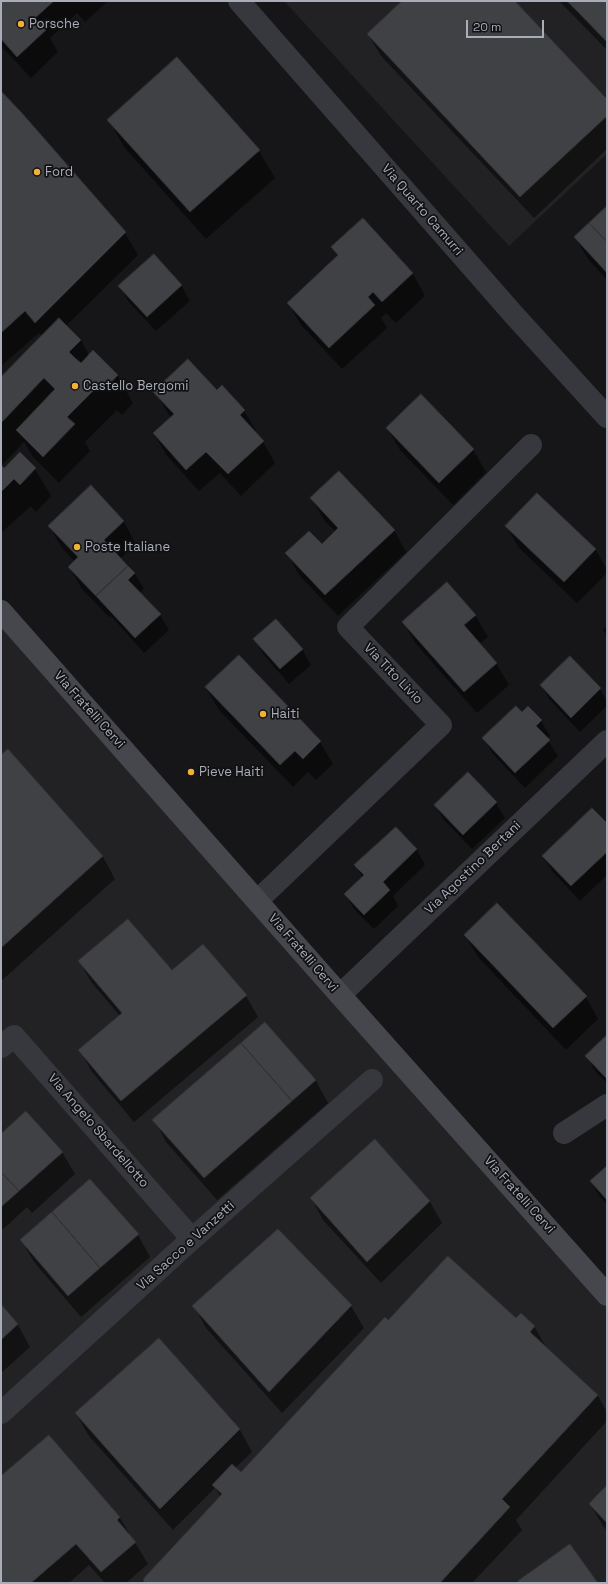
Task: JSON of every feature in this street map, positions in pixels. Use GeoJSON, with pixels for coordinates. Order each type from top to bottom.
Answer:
{"type":"FeatureCollection","features":[{"type":"Feature","properties":{"kind":"main road","name":"Via Fratelli Cervi"},"geometry":{"type":"LineString","coordinates":[[1,611],[340,995],[607,1294]]}},
{"type":"Feature","properties":{"kind":"street","name":"Via Quarto Camurri"},"geometry":{"type":"LineString","coordinates":[[239,1],[480,277],[607,417]]}},
{"type":"Feature","properties":{"kind":"street","name":"Via Tito Livio"},"geometry":{"type":"LineString","coordinates":[[257,901],[441,725],[348,627],[531,445]]}},
{"type":"Feature","properties":{"kind":"street","name":"Via Agostino Bertani"},"geometry":{"type":"LineString","coordinates":[[340,995],[607,741]]}},
{"type":"Feature","properties":{"kind":"street","name":"Via Angelo Sbardellotto"},"geometry":{"type":"LineString","coordinates":[[1,1048],[14,1036],[192,1239]]}},
{"type":"Feature","properties":{"kind":"street","name":"Via Sacco e Vanzetti"},"geometry":{"type":"LineString","coordinates":[[1,1413],[192,1239],[372,1080]]}},
{"type":"Feature","properties":{"kind":"street"},"geometry":{"type":"LineString","coordinates":[[564,1133],[607,1105]]}},
{"type":"Feature","properties":{"kind":"shaded area"},"geometry":{"type":"Polygon","coordinates":[[[284,1],[607,1],[607,154],[509,246],[284,1]]]}},
{"type":"Feature","properties":{"kind":"shaded area"},"geometry":{"type":"Polygon","coordinates":[[[1,611],[607,1293],[607,1583],[1,1583],[1,611]]]}},
{"type":"Feature","properties":{"kind":"building","name":"Porsche"},"geometry":{"type":"Polygon","coordinates":[[[1,1],[54,1],[35,18],[46,30],[17,57],[1,39],[1,1]]]}},
{"type":"Feature","properties":{"kind":"building"},"geometry":{"type":"Polygon","coordinates":[[[402,1],[515,1],[607,99],[607,116],[520,197],[367,34],[402,1]]]}},
{"type":"Feature","properties":{"kind":"building"},"geometry":{"type":"Polygon","coordinates":[[[567,1],[607,1],[607,42],[578,12],[567,1]]]}},
{"type":"Feature","properties":{"kind":"building"},"geometry":{"type":"Polygon","coordinates":[[[177,57],[260,150],[190,212],[107,120],[177,57]]]}},
{"type":"Feature","properties":{"kind":"building","name":"Ford"},"geometry":{"type":"Polygon","coordinates":[[[1,91],[126,232],[35,323],[25,311],[1,333],[1,91]]]}},
{"type":"Feature","properties":{"kind":"building"},"geometry":{"type":"Polygon","coordinates":[[[607,206],[607,242],[589,223],[607,206]]]}},
{"type":"Feature","properties":{"kind":"building"},"geometry":{"type":"Polygon","coordinates":[[[363,218],[413,273],[382,302],[373,292],[368,297],[375,305],[329,348],[287,303],[338,255],[331,247],[363,218]]]}},
{"type":"Feature","properties":{"kind":"building"},"geometry":{"type":"Polygon","coordinates":[[[589,223],[607,242],[607,273],[574,237],[589,223]]]}},
{"type":"Feature","properties":{"kind":"building"},"geometry":{"type":"Polygon","coordinates":[[[154,254],[182,285],[147,317],[118,286],[154,254]]]}},
{"type":"Feature","properties":{"kind":"building","name":"Castello Bergomi"},"geometry":{"type":"Polygon","coordinates":[[[59,318],[81,340],[69,352],[75,358],[81,363],[93,350],[118,375],[106,388],[101,383],[67,417],[75,424],[43,457],[16,430],[55,389],[44,378],[1,423],[1,377],[59,318]]]}},
{"type":"Feature","properties":{"kind":"building"},"geometry":{"type":"Polygon","coordinates":[[[188,359],[217,390],[222,385],[245,410],[240,415],[264,441],[228,474],[206,452],[186,470],[153,433],[174,414],[153,392],[188,359]]]}},
{"type":"Feature","properties":{"kind":"building"},"geometry":{"type":"Polygon","coordinates":[[[421,394],[474,449],[439,483],[386,428],[421,394]]]}},
{"type":"Feature","properties":{"kind":"building"},"geometry":{"type":"Polygon","coordinates":[[[20,452],[36,468],[20,485],[14,479],[1,492],[1,465],[4,468],[20,452]]]}},
{"type":"Feature","properties":{"kind":"building"},"geometry":{"type":"Polygon","coordinates":[[[339,471],[395,530],[325,595],[285,553],[309,531],[322,544],[338,528],[310,498],[339,471]]]}},
{"type":"Feature","properties":{"kind":"building"},"geometry":{"type":"Polygon","coordinates":[[[91,485],[124,521],[104,540],[128,566],[96,596],[68,567],[78,557],[48,526],[91,485]]]}},
{"type":"Feature","properties":{"kind":"building"},"geometry":{"type":"Polygon","coordinates":[[[537,493],[596,549],[564,582],[505,526],[537,493]]]}},
{"type":"Feature","properties":{"kind":"building"},"geometry":{"type":"Polygon","coordinates":[[[128,566],[135,573],[128,580],[161,614],[135,638],[96,596],[128,566]]]}},
{"type":"Feature","properties":{"kind":"building"},"geometry":{"type":"Polygon","coordinates":[[[447,582],[476,615],[464,625],[497,663],[464,692],[402,622],[447,582]]]}},
{"type":"Feature","properties":{"kind":"building"},"geometry":{"type":"Polygon","coordinates":[[[276,619],[303,649],[280,669],[253,639],[276,619]]]}},
{"type":"Feature","properties":{"kind":"building","name":"Haiti"},"geometry":{"type":"Polygon","coordinates":[[[239,655],[321,741],[303,759],[295,751],[280,765],[205,687],[239,655]]]}},
{"type":"Feature","properties":{"kind":"building"},"geometry":{"type":"Polygon","coordinates":[[[570,656],[601,688],[571,718],[540,685],[570,656]]]}},
{"type":"Feature","properties":{"kind":"building"},"geometry":{"type":"Polygon","coordinates":[[[516,706],[522,712],[528,706],[542,720],[536,726],[550,740],[515,773],[482,738],[516,706]]]}},
{"type":"Feature","properties":{"kind":"building"},"geometry":{"type":"Polygon","coordinates":[[[8,749],[103,856],[1,948],[1,755],[8,749]]]}},
{"type":"Feature","properties":{"kind":"building"},"geometry":{"type":"Polygon","coordinates":[[[468,772],[497,802],[463,835],[434,805],[468,772]]]}},
{"type":"Feature","properties":{"kind":"building"},"geometry":{"type":"Polygon","coordinates":[[[592,808],[607,823],[607,852],[571,886],[542,856],[592,808]]]}},
{"type":"Feature","properties":{"kind":"building"},"geometry":{"type":"Polygon","coordinates":[[[396,827],[417,849],[383,882],[390,890],[364,915],[344,894],[364,875],[354,865],[396,827]]]}},
{"type":"Feature","properties":{"kind":"building"},"geometry":{"type":"Polygon","coordinates":[[[497,903],[587,996],[553,1028],[464,935],[497,903]]]}},
{"type":"Feature","properties":{"kind":"building"},"geometry":{"type":"Polygon","coordinates":[[[128,919],[172,970],[203,944],[247,995],[121,1101],[78,1050],[122,1013],[78,961],[128,919]]]}},
{"type":"Feature","properties":{"kind":"building"},"geometry":{"type":"Polygon","coordinates":[[[265,1022],[316,1080],[292,1101],[241,1043],[265,1022]]]}},
{"type":"Feature","properties":{"kind":"building"},"geometry":{"type":"Polygon","coordinates":[[[607,1035],[607,1079],[585,1056],[607,1035]]]}},
{"type":"Feature","properties":{"kind":"building"},"geometry":{"type":"Polygon","coordinates":[[[241,1043],[292,1101],[204,1178],[152,1120],[241,1043]]]}},
{"type":"Feature","properties":{"kind":"building"},"geometry":{"type":"Polygon","coordinates":[[[26,1111],[63,1152],[19,1191],[1,1172],[1,1134],[26,1111]]]}},
{"type":"Feature","properties":{"kind":"building"},"geometry":{"type":"Polygon","coordinates":[[[375,1139],[430,1201],[367,1262],[310,1198],[375,1139]]]}},
{"type":"Feature","properties":{"kind":"building"},"geometry":{"type":"Polygon","coordinates":[[[607,1166],[607,1200],[590,1181],[607,1166]]]}},
{"type":"Feature","properties":{"kind":"building"},"geometry":{"type":"Polygon","coordinates":[[[1,1172],[19,1191],[1,1207],[1,1172]]]}},
{"type":"Feature","properties":{"kind":"building"},"geometry":{"type":"Polygon","coordinates":[[[90,1179],[139,1234],[100,1268],[52,1212],[90,1179]]]}},
{"type":"Feature","properties":{"kind":"building"},"geometry":{"type":"Polygon","coordinates":[[[52,1212],[100,1268],[68,1296],[20,1240],[52,1212]]]}},
{"type":"Feature","properties":{"kind":"building"},"geometry":{"type":"Polygon","coordinates":[[[278,1229],[352,1305],[269,1392],[192,1306],[278,1229]]]}},
{"type":"Feature","properties":{"kind":"building"},"geometry":{"type":"Polygon","coordinates":[[[448,1256],[516,1318],[521,1313],[535,1326],[530,1332],[598,1395],[502,1499],[510,1507],[440,1583],[143,1583],[144,1578],[222,1494],[212,1485],[232,1464],[241,1472],[385,1317],[388,1320],[448,1256]]]}},
{"type":"Feature","properties":{"kind":"building"},"geometry":{"type":"Polygon","coordinates":[[[1,1304],[18,1324],[1,1340],[1,1304]]]}},
{"type":"Feature","properties":{"kind":"building"},"geometry":{"type":"Polygon","coordinates":[[[159,1338],[240,1429],[160,1509],[75,1413],[159,1338]]]}},
{"type":"Feature","properties":{"kind":"building"},"geometry":{"type":"Polygon","coordinates":[[[49,1435],[120,1517],[117,1520],[136,1542],[101,1572],[76,1544],[31,1583],[1,1583],[1,1476],[49,1435]]]}},
{"type":"Feature","properties":{"kind":"building"},"geometry":{"type":"Polygon","coordinates":[[[607,1485],[607,1523],[589,1504],[607,1485]]]}},
{"type":"Feature","properties":{"kind":"building"},"geometry":{"type":"Polygon","coordinates":[[[570,1544],[598,1583],[519,1583],[518,1581],[570,1544]]]}},
{"type":"Feature","properties":{"kind":"place","name":"Porsche"},"geometry":{"type":"Point","coordinates":[21,24]}},
{"type":"Feature","properties":{"kind":"place","name":"Ford"},"geometry":{"type":"Point","coordinates":[37,172]}},
{"type":"Feature","properties":{"kind":"place","name":"Castello Bergomi"},"geometry":{"type":"Point","coordinates":[75,386]}},
{"type":"Feature","properties":{"kind":"place","name":"Poste Italiane"},"geometry":{"type":"Point","coordinates":[77,547]}},
{"type":"Feature","properties":{"kind":"place","name":"Haiti"},"geometry":{"type":"Point","coordinates":[263,714]}},
{"type":"Feature","properties":{"kind":"place","name":"Pieve Haiti"},"geometry":{"type":"Point","coordinates":[191,772]}}]}
